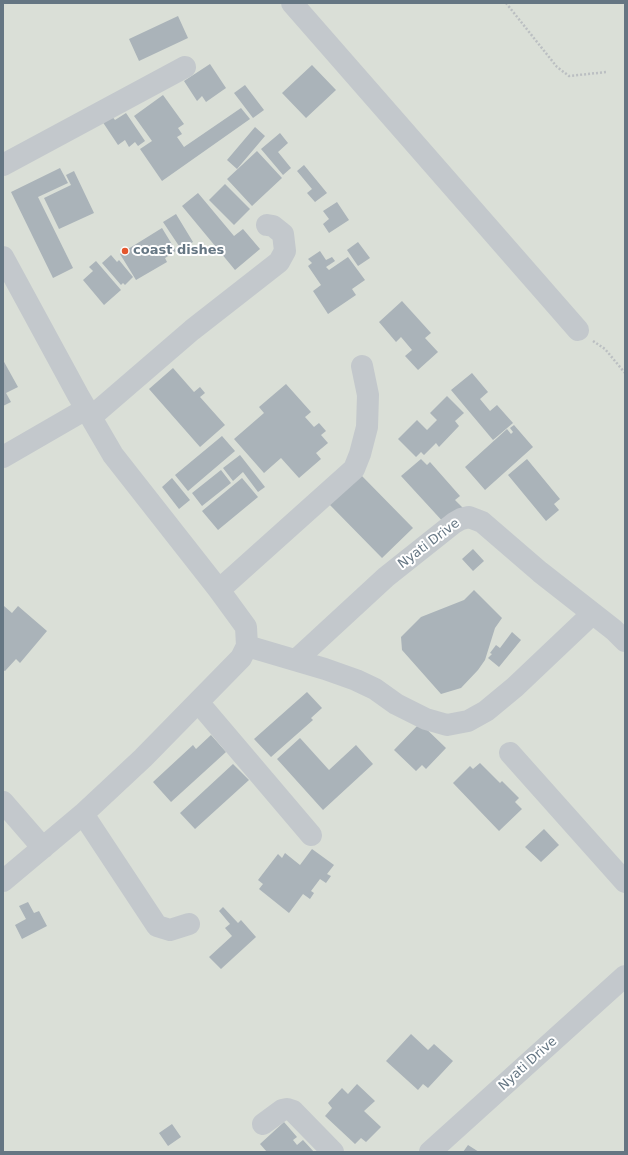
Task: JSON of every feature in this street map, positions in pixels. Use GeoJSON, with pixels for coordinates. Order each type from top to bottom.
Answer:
{"type":"FeatureCollection","features":[{"type":"Feature","properties":{"kind":"street"},"geometry":{"type":"LineString","coordinates":[[292,3],[578,330]]}},
{"type":"Feature","properties":{"kind":"street"},"geometry":{"type":"LineString","coordinates":[[3,164],[185,67]]}},
{"type":"Feature","properties":{"kind":"street"},"geometry":{"type":"LineString","coordinates":[[3,457],[88,413],[279,262],[285,251],[283,234],[273,226],[267,225]]}},
{"type":"Feature","properties":{"kind":"street"},"geometry":{"type":"LineString","coordinates":[[3,257],[88,413],[113,455],[246,626],[247,646],[241,658],[143,758],[83,814],[3,881]]}},
{"type":"Feature","properties":{"kind":"street"},"geometry":{"type":"LineString","coordinates":[[219,590],[354,469],[360,454],[367,427],[368,394],[362,366]]}},
{"type":"Feature","properties":{"kind":"street","name":"Nyati Drive"},"geometry":{"type":"LineString","coordinates":[[296,660],[386,577],[454,523],[469,517],[482,522],[540,572],[614,630],[625,641]]}},
{"type":"Feature","properties":{"kind":"street"},"geometry":{"type":"LineString","coordinates":[[247,646],[325,669],[356,680],[375,689],[396,704],[426,719],[447,725],[468,722],[486,711],[515,687],[592,614]]}},
{"type":"Feature","properties":{"kind":"street"},"geometry":{"type":"LineString","coordinates":[[198,702],[311,835]]}},
{"type":"Feature","properties":{"kind":"street"},"geometry":{"type":"LineString","coordinates":[[510,753],[625,882]]}},
{"type":"Feature","properties":{"kind":"street"},"geometry":{"type":"LineString","coordinates":[[3,802],[43,848]]}},
{"type":"Feature","properties":{"kind":"street"},"geometry":{"type":"LineString","coordinates":[[83,814],[157,926],[170,930],[189,924]]}},
{"type":"Feature","properties":{"kind":"street","name":"Nyati Drive"},"geometry":{"type":"LineString","coordinates":[[436,1150],[625,976]]}},
{"type":"Feature","properties":{"kind":"street"},"geometry":{"type":"LineString","coordinates":[[263,1124],[282,1110],[287,1109],[293,1111],[333,1152]]}},
{"type":"Feature","properties":{"kind":"path"},"geometry":{"type":"LineString","coordinates":[[506,3],[557,67],[569,76],[607,72]]}},
{"type":"Feature","properties":{"kind":"path"},"geometry":{"type":"LineString","coordinates":[[578,330],[605,349],[625,373]]}},
{"type":"Feature","properties":{"kind":"shaded area"},"geometry":{"type":"Polygon","coordinates":[[[3,3],[625,3],[625,1152],[3,1152],[3,3]]]}},
{"type":"Feature","properties":{"kind":"building"},"geometry":{"type":"Polygon","coordinates":[[[178,16],[188,38],[139,61],[129,39],[178,16]]]}},
{"type":"Feature","properties":{"kind":"building"},"geometry":{"type":"Polygon","coordinates":[[[210,64],[226,88],[206,102],[202,96],[197,101],[184,81],[210,64]]]}},
{"type":"Feature","properties":{"kind":"building"},"geometry":{"type":"Polygon","coordinates":[[[312,65],[336,90],[306,118],[282,93],[312,65]]]}},
{"type":"Feature","properties":{"kind":"building"},"geometry":{"type":"Polygon","coordinates":[[[245,85],[264,110],[253,118],[234,93],[245,85]]]}},
{"type":"Feature","properties":{"kind":"building"},"geometry":{"type":"Polygon","coordinates":[[[163,95],[184,124],[178,128],[182,134],[177,137],[184,147],[241,108],[250,119],[162,181],[140,149],[152,141],[134,116],[163,95]]]}},
{"type":"Feature","properties":{"kind":"building"},"geometry":{"type":"Polygon","coordinates":[[[126,113],[145,141],[138,146],[135,142],[129,147],[125,140],[118,145],[102,121],[111,115],[115,120],[126,113]]]}},
{"type":"Feature","properties":{"kind":"building"},"geometry":{"type":"Polygon","coordinates":[[[255,127],[265,136],[237,169],[227,160],[255,127]]]}},
{"type":"Feature","properties":{"kind":"building"},"geometry":{"type":"Polygon","coordinates":[[[280,133],[288,143],[278,152],[291,168],[283,175],[261,149],[280,133]]]}},
{"type":"Feature","properties":{"kind":"building"},"geometry":{"type":"Polygon","coordinates":[[[257,151],[282,178],[252,206],[227,179],[257,151]]]}},
{"type":"Feature","properties":{"kind":"building"},"geometry":{"type":"Polygon","coordinates":[[[304,165],[327,193],[315,202],[307,193],[312,189],[297,171],[304,165]]]}},
{"type":"Feature","properties":{"kind":"building"},"geometry":{"type":"Polygon","coordinates":[[[60,168],[68,183],[38,197],[73,268],[53,278],[11,192],[60,168]]]}},
{"type":"Feature","properties":{"kind":"building"},"geometry":{"type":"Polygon","coordinates":[[[74,171],[94,213],[59,229],[44,198],[71,185],[66,175],[74,171]]]}},
{"type":"Feature","properties":{"kind":"building"},"geometry":{"type":"Polygon","coordinates":[[[225,184],[250,209],[234,225],[209,200],[225,184]]]}},
{"type":"Feature","properties":{"kind":"building"},"geometry":{"type":"Polygon","coordinates":[[[198,193],[234,236],[243,229],[260,249],[235,270],[182,206],[198,193]]]}},
{"type":"Feature","properties":{"kind":"building"},"geometry":{"type":"Polygon","coordinates":[[[337,202],[349,220],[329,233],[323,224],[329,219],[323,211],[337,202]]]}},
{"type":"Feature","properties":{"kind":"building"},"geometry":{"type":"Polygon","coordinates":[[[176,214],[193,242],[181,249],[163,222],[176,214]]]}},
{"type":"Feature","properties":{"kind":"building"},"geometry":{"type":"Polygon","coordinates":[[[162,228],[176,251],[165,258],[167,262],[136,280],[120,254],[162,228]]]}},
{"type":"Feature","properties":{"kind":"building"},"geometry":{"type":"Polygon","coordinates":[[[358,242],[370,258],[358,266],[347,250],[358,242]]]}},
{"type":"Feature","properties":{"kind":"building"},"geometry":{"type":"Polygon","coordinates":[[[320,251],[326,260],[332,257],[335,261],[326,267],[329,270],[348,257],[365,280],[352,289],[356,295],[328,314],[313,291],[321,285],[308,266],[312,263],[308,259],[320,251]]]}},
{"type":"Feature","properties":{"kind":"building"},"geometry":{"type":"Polygon","coordinates":[[[111,255],[117,262],[119,260],[133,277],[125,285],[123,283],[121,285],[102,263],[111,255]]]}},
{"type":"Feature","properties":{"kind":"building"},"geometry":{"type":"Polygon","coordinates":[[[96,261],[121,290],[104,305],[83,280],[93,271],[89,267],[96,261]]]}},
{"type":"Feature","properties":{"kind":"building"},"geometry":{"type":"Polygon","coordinates":[[[402,301],[431,333],[425,338],[438,352],[418,370],[405,356],[412,350],[401,337],[396,342],[379,322],[402,301]]]}},
{"type":"Feature","properties":{"kind":"building"},"geometry":{"type":"Polygon","coordinates":[[[3,360],[18,387],[6,393],[11,402],[3,406],[3,360]]]}},
{"type":"Feature","properties":{"kind":"building"},"geometry":{"type":"Polygon","coordinates":[[[173,368],[194,392],[200,387],[205,393],[200,397],[225,425],[200,447],[149,389],[173,368]]]}},
{"type":"Feature","properties":{"kind":"building"},"geometry":{"type":"Polygon","coordinates":[[[472,373],[488,392],[480,399],[490,411],[497,405],[513,423],[493,440],[451,390],[472,373]]]}},
{"type":"Feature","properties":{"kind":"building"},"geometry":{"type":"Polygon","coordinates":[[[286,384],[311,412],[305,417],[314,427],[319,423],[326,431],[321,435],[328,443],[316,453],[321,459],[299,478],[281,458],[264,473],[234,439],[264,413],[259,407],[286,384]]]}},
{"type":"Feature","properties":{"kind":"building"},"geometry":{"type":"Polygon","coordinates":[[[447,396],[464,413],[455,421],[459,426],[439,447],[436,443],[424,455],[421,452],[416,457],[398,439],[417,420],[427,430],[437,420],[430,413],[447,396]]]}},
{"type":"Feature","properties":{"kind":"building"},"geometry":{"type":"Polygon","coordinates":[[[514,425],[533,447],[485,490],[465,467],[507,429],[511,434],[513,432],[510,428],[514,425]]]}},
{"type":"Feature","properties":{"kind":"building"},"geometry":{"type":"Polygon","coordinates":[[[222,436],[235,451],[188,491],[175,475],[222,436]]]}},
{"type":"Feature","properties":{"kind":"building"},"geometry":{"type":"Polygon","coordinates":[[[240,455],[265,487],[258,492],[243,472],[233,481],[223,468],[240,455]]]}},
{"type":"Feature","properties":{"kind":"building"},"geometry":{"type":"Polygon","coordinates":[[[421,459],[427,465],[430,462],[460,496],[455,500],[464,509],[446,525],[401,476],[421,459]]]}},
{"type":"Feature","properties":{"kind":"building"},"geometry":{"type":"Polygon","coordinates":[[[527,459],[560,499],[554,504],[559,510],[546,521],[508,475],[527,459]]]}},
{"type":"Feature","properties":{"kind":"building"},"geometry":{"type":"Polygon","coordinates":[[[221,470],[231,483],[202,506],[192,493],[221,470]]]}},
{"type":"Feature","properties":{"kind":"building"},"geometry":{"type":"Polygon","coordinates":[[[360,474],[413,528],[382,558],[329,504],[360,474]]]}},
{"type":"Feature","properties":{"kind":"building"},"geometry":{"type":"Polygon","coordinates":[[[172,478],[190,500],[179,509],[162,487],[172,478]]]}},
{"type":"Feature","properties":{"kind":"building"},"geometry":{"type":"Polygon","coordinates":[[[242,478],[258,497],[218,530],[202,511],[242,478]]]}},
{"type":"Feature","properties":{"kind":"building"},"geometry":{"type":"Polygon","coordinates":[[[473,549],[484,561],[473,571],[462,559],[473,549]]]}},
{"type":"Feature","properties":{"kind":"building"},"geometry":{"type":"Polygon","coordinates":[[[474,590],[502,618],[495,628],[485,660],[478,670],[461,688],[441,694],[402,650],[401,637],[421,617],[464,600],[474,590]]]}},
{"type":"Feature","properties":{"kind":"building"},"geometry":{"type":"Polygon","coordinates":[[[4,606],[12,613],[18,606],[47,631],[20,663],[16,659],[5,671],[3,670],[4,606]]]}},
{"type":"Feature","properties":{"kind":"building"},"geometry":{"type":"Polygon","coordinates":[[[512,632],[521,640],[499,667],[488,658],[492,654],[490,653],[496,645],[500,648],[512,632]]]}},
{"type":"Feature","properties":{"kind":"building"},"geometry":{"type":"Polygon","coordinates":[[[307,692],[322,708],[311,718],[313,720],[271,757],[254,739],[307,692]]]}},
{"type":"Feature","properties":{"kind":"building"},"geometry":{"type":"Polygon","coordinates":[[[420,723],[446,748],[426,769],[422,765],[416,771],[394,750],[420,723]]]}},
{"type":"Feature","properties":{"kind":"building"},"geometry":{"type":"Polygon","coordinates":[[[211,735],[226,752],[171,802],[153,782],[193,745],[196,749],[211,735]]]}},
{"type":"Feature","properties":{"kind":"building"},"geometry":{"type":"Polygon","coordinates":[[[300,738],[329,770],[356,745],[373,764],[323,810],[277,759],[300,738]]]}},
{"type":"Feature","properties":{"kind":"building"},"geometry":{"type":"Polygon","coordinates":[[[480,763],[500,783],[502,781],[519,798],[515,802],[522,809],[499,831],[453,783],[470,766],[473,769],[480,763]]]}},
{"type":"Feature","properties":{"kind":"building"},"geometry":{"type":"Polygon","coordinates":[[[233,764],[249,780],[195,829],[180,813],[233,764]]]}},
{"type":"Feature","properties":{"kind":"building"},"geometry":{"type":"Polygon","coordinates":[[[544,829],[559,845],[541,862],[525,847],[544,829]]]}},
{"type":"Feature","properties":{"kind":"building"},"geometry":{"type":"Polygon","coordinates":[[[312,849],[334,865],[327,874],[331,876],[326,883],[320,879],[311,891],[314,893],[310,899],[303,894],[289,913],[259,889],[263,884],[258,880],[278,854],[282,858],[285,853],[300,865],[312,849]]]}},
{"type":"Feature","properties":{"kind":"building"},"geometry":{"type":"Polygon","coordinates":[[[28,902],[34,913],[39,911],[47,926],[22,939],[15,925],[26,919],[19,906],[28,902]]]}},
{"type":"Feature","properties":{"kind":"building"},"geometry":{"type":"Polygon","coordinates":[[[223,907],[238,923],[241,920],[256,937],[221,969],[209,957],[232,936],[225,928],[230,924],[219,911],[223,907]]]}},
{"type":"Feature","properties":{"kind":"building"},"geometry":{"type":"Polygon","coordinates":[[[411,1034],[428,1050],[434,1044],[453,1061],[428,1088],[423,1084],[418,1090],[386,1061],[411,1034]]]}},
{"type":"Feature","properties":{"kind":"building"},"geometry":{"type":"Polygon","coordinates":[[[357,1084],[375,1101],[364,1111],[381,1127],[366,1142],[361,1138],[355,1144],[325,1116],[332,1108],[328,1103],[342,1088],[348,1094],[357,1084]]]}},
{"type":"Feature","properties":{"kind":"building"},"geometry":{"type":"Polygon","coordinates":[[[284,1122],[297,1137],[293,1140],[297,1145],[303,1140],[314,1152],[267,1152],[260,1144],[284,1122]]]}},
{"type":"Feature","properties":{"kind":"building"},"geometry":{"type":"Polygon","coordinates":[[[172,1124],[181,1137],[168,1146],[159,1133],[172,1124]]]}},
{"type":"Feature","properties":{"kind":"building"},"geometry":{"type":"Polygon","coordinates":[[[468,1145],[479,1152],[463,1152],[468,1145]]]}},
{"type":"Feature","properties":{"kind":"place","name":"coast dishes"},"geometry":{"type":"Point","coordinates":[125,251]}}]}
